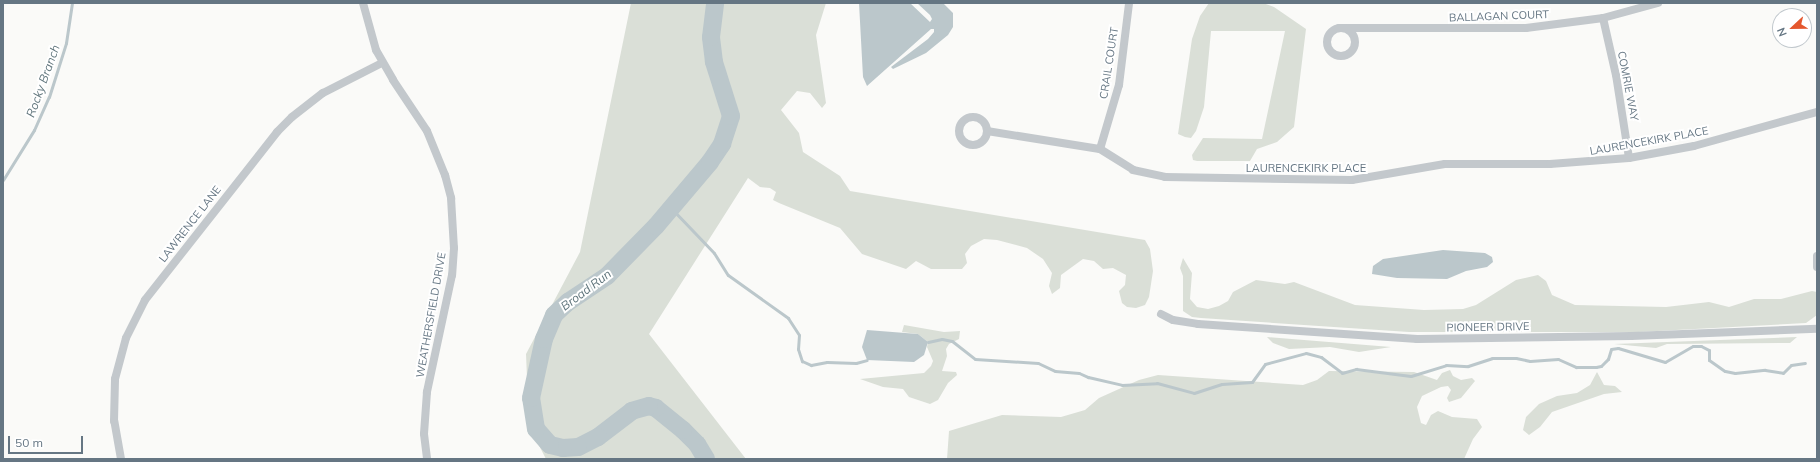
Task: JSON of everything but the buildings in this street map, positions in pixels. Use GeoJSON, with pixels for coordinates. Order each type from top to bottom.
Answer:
{"type":"FeatureCollection","features":[{"type":"Feature","properties":{"kind":"street","name":"WEATHERSFIELD DRIVE"},"geometry":{"type":"LineString","coordinates":[[363,3],[369,30],[382,63],[415,110],[437,152],[449,191],[454,225],[452,275],[427,399],[424,434],[427,459]]}},
{"type":"Feature","properties":{"kind":"street","name":"CRAIL COURT"},"geometry":{"type":"LineString","coordinates":[[1100,149],[1119,85],[1129,3]]}},
{"type":"Feature","properties":{"kind":"street","name":"BALLAGAN COURT"},"geometry":{"type":"LineString","coordinates":[[1339,28],[1526,28],[1602,18],[1658,3]]}},
{"type":"Feature","properties":{"kind":"street","name":"COMRIE WAY"},"geometry":{"type":"LineString","coordinates":[[1602,18],[1617,82],[1629,158]]}},
{"type":"Feature","properties":{"kind":"street","name":"LAWRENCE LANE"},"geometry":{"type":"LineString","coordinates":[[121,459],[114,421],[115,379],[126,338],[145,300],[277,132],[292,117],[323,93],[382,63]]}},
{"type":"Feature","properties":{"kind":"street","name":"LAURENCEKIRK PLACE"},"geometry":{"type":"LineString","coordinates":[[987,131],[1100,149],[1141,172],[1165,177],[1352,180],[1370,179],[1445,164],[1550,164],[1629,158],[1694,146],[1817,112]]}},
{"type":"Feature","properties":{"kind":"street"},"geometry":{"type":"LineString","coordinates":[[1817,256],[1817,267]]}},
{"type":"Feature","properties":{"kind":"street","name":"PIONEER DRIVE"},"geometry":{"type":"LineString","coordinates":[[1161,314],[1173,320],[1198,324],[1417,339],[1631,336],[1817,329]]}},
{"type":"Feature","properties":{"kind":"shaded area"},"geometry":{"type":"Polygon","coordinates":[[[631,3],[826,3],[816,35],[826,103],[822,108],[810,93],[797,91],[781,110],[799,133],[803,152],[840,176],[850,191],[1145,240],[1150,249],[1153,271],[1149,297],[1145,305],[1136,308],[1127,307],[1122,303],[1119,291],[1125,285],[1126,275],[1113,268],[1103,269],[1094,261],[1083,259],[1061,275],[1060,288],[1052,294],[1049,286],[1052,273],[1043,259],[1027,248],[997,240],[984,239],[971,246],[965,254],[967,263],[962,269],[931,269],[916,261],[906,269],[862,254],[840,228],[773,200],[776,192],[770,188],[760,187],[748,178],[649,334],[746,459],[546,459],[529,426],[526,354],[580,252],[631,3]]]}},
{"type":"Feature","properties":{"kind":"shaded area"},"geometry":{"type":"Polygon","coordinates":[[[859,3],[910,3],[930,22],[932,19],[930,15],[917,3],[943,3],[953,13],[953,27],[948,35],[926,53],[893,69],[891,67],[928,39],[934,32],[934,29],[931,29],[867,86],[863,77],[859,3]]]}},
{"type":"Feature","properties":{"kind":"shaded area"},"geometry":{"type":"Polygon","coordinates":[[[1209,3],[1263,3],[1274,7],[1306,29],[1294,127],[1277,142],[1257,149],[1250,161],[1197,161],[1193,160],[1192,155],[1203,138],[1262,139],[1285,31],[1211,31],[1204,107],[1196,131],[1191,138],[1185,137],[1178,134],[1192,39],[1200,16],[1209,3]]]}},
{"type":"Feature","properties":{"kind":"shaded area"},"geometry":{"type":"Polygon","coordinates":[[[1443,250],[1485,253],[1492,257],[1493,262],[1487,267],[1466,271],[1447,279],[1397,278],[1372,274],[1373,266],[1383,259],[1443,250]]]}},
{"type":"Feature","properties":{"kind":"shaded area"},"geometry":{"type":"Polygon","coordinates":[[[1183,258],[1192,273],[1190,299],[1197,307],[1208,309],[1219,306],[1228,301],[1233,292],[1256,280],[1285,284],[1294,282],[1355,305],[1424,310],[1463,309],[1476,305],[1516,280],[1538,275],[1546,281],[1552,295],[1575,305],[1666,307],[1709,302],[1729,307],[1754,299],[1781,299],[1812,291],[1817,292],[1817,315],[1806,323],[1638,332],[1409,332],[1201,318],[1192,317],[1183,311],[1183,276],[1180,268],[1183,258]]]}},
{"type":"Feature","properties":{"kind":"shaded area"},"geometry":{"type":"Polygon","coordinates":[[[904,325],[944,332],[960,331],[959,339],[949,344],[946,349],[947,356],[942,371],[956,372],[957,375],[948,383],[938,400],[930,404],[909,397],[903,389],[883,387],[860,379],[924,373],[931,366],[933,361],[927,347],[928,342],[918,334],[902,332],[904,325]]]}},
{"type":"Feature","properties":{"kind":"shaded area"},"geometry":{"type":"Polygon","coordinates":[[[867,330],[918,334],[928,342],[924,355],[914,362],[867,360],[862,347],[867,330]]]}},
{"type":"Feature","properties":{"kind":"shaded area"},"geometry":{"type":"Polygon","coordinates":[[[1267,337],[1391,347],[1359,352],[1330,347],[1289,349],[1273,343],[1267,337]]]}},
{"type":"Feature","properties":{"kind":"shaded area"},"geometry":{"type":"Polygon","coordinates":[[[1797,337],[1790,343],[1667,344],[1656,348],[1614,344],[1797,337]]]}},
{"type":"Feature","properties":{"kind":"shaded area"},"geometry":{"type":"Polygon","coordinates":[[[1450,370],[1453,376],[1461,380],[1472,378],[1475,381],[1461,398],[1449,402],[1447,398],[1451,390],[1448,386],[1441,387],[1422,396],[1417,407],[1421,423],[1426,425],[1431,415],[1438,411],[1452,417],[1477,419],[1482,427],[1473,439],[1464,459],[947,459],[949,431],[1002,415],[1061,417],[1085,410],[1099,398],[1139,380],[1158,375],[1303,385],[1317,380],[1329,371],[1414,372],[1437,380],[1442,373],[1450,370]]]}},
{"type":"Feature","properties":{"kind":"shaded area"},"geometry":{"type":"Polygon","coordinates":[[[1597,372],[1604,385],[1615,386],[1622,392],[1604,394],[1552,412],[1540,427],[1529,435],[1523,430],[1526,417],[1539,404],[1557,396],[1577,393],[1590,385],[1597,372]]]}},
{"type":"Feature","properties":{"kind":"waterway","name":"Rocky Branch"},"geometry":{"type":"LineString","coordinates":[[3,180],[34,130],[49,97],[66,43],[72,3]]}},
{"type":"Feature","properties":{"kind":"waterway","name":"Broad Run"},"geometry":{"type":"LineString","coordinates":[[706,459],[697,444],[683,430],[656,408],[649,406],[632,411],[598,437],[578,447],[563,448],[550,445],[536,429],[531,398],[544,339],[554,315],[568,302],[607,276],[656,226],[710,162],[722,144],[731,116],[714,62],[711,37],[715,3]]}},
{"type":"Feature","properties":{"kind":"waterway"},"geometry":{"type":"LineString","coordinates":[[671,208],[714,253],[728,275],[788,318],[799,335],[798,349],[802,361],[811,365],[827,362],[856,363],[867,360]]}},
{"type":"Feature","properties":{"kind":"waterway"},"geometry":{"type":"LineString","coordinates":[[928,342],[942,339],[952,341],[975,359],[1038,363],[1055,371],[1079,373],[1088,377],[1122,385],[1157,383],[1194,393],[1222,384],[1252,382],[1265,364],[1306,353],[1321,357],[1342,373],[1356,369],[1411,376],[1446,365],[1468,366],[1492,358],[1516,358],[1530,361],[1558,359],[1576,367],[1596,367],[1601,366],[1608,359],[1611,349],[1618,348],[1665,362],[1693,346],[1701,346],[1709,350],[1709,360],[1725,371],[1735,373],[1765,370],[1783,373],[1791,365],[1805,363]]}}]}
